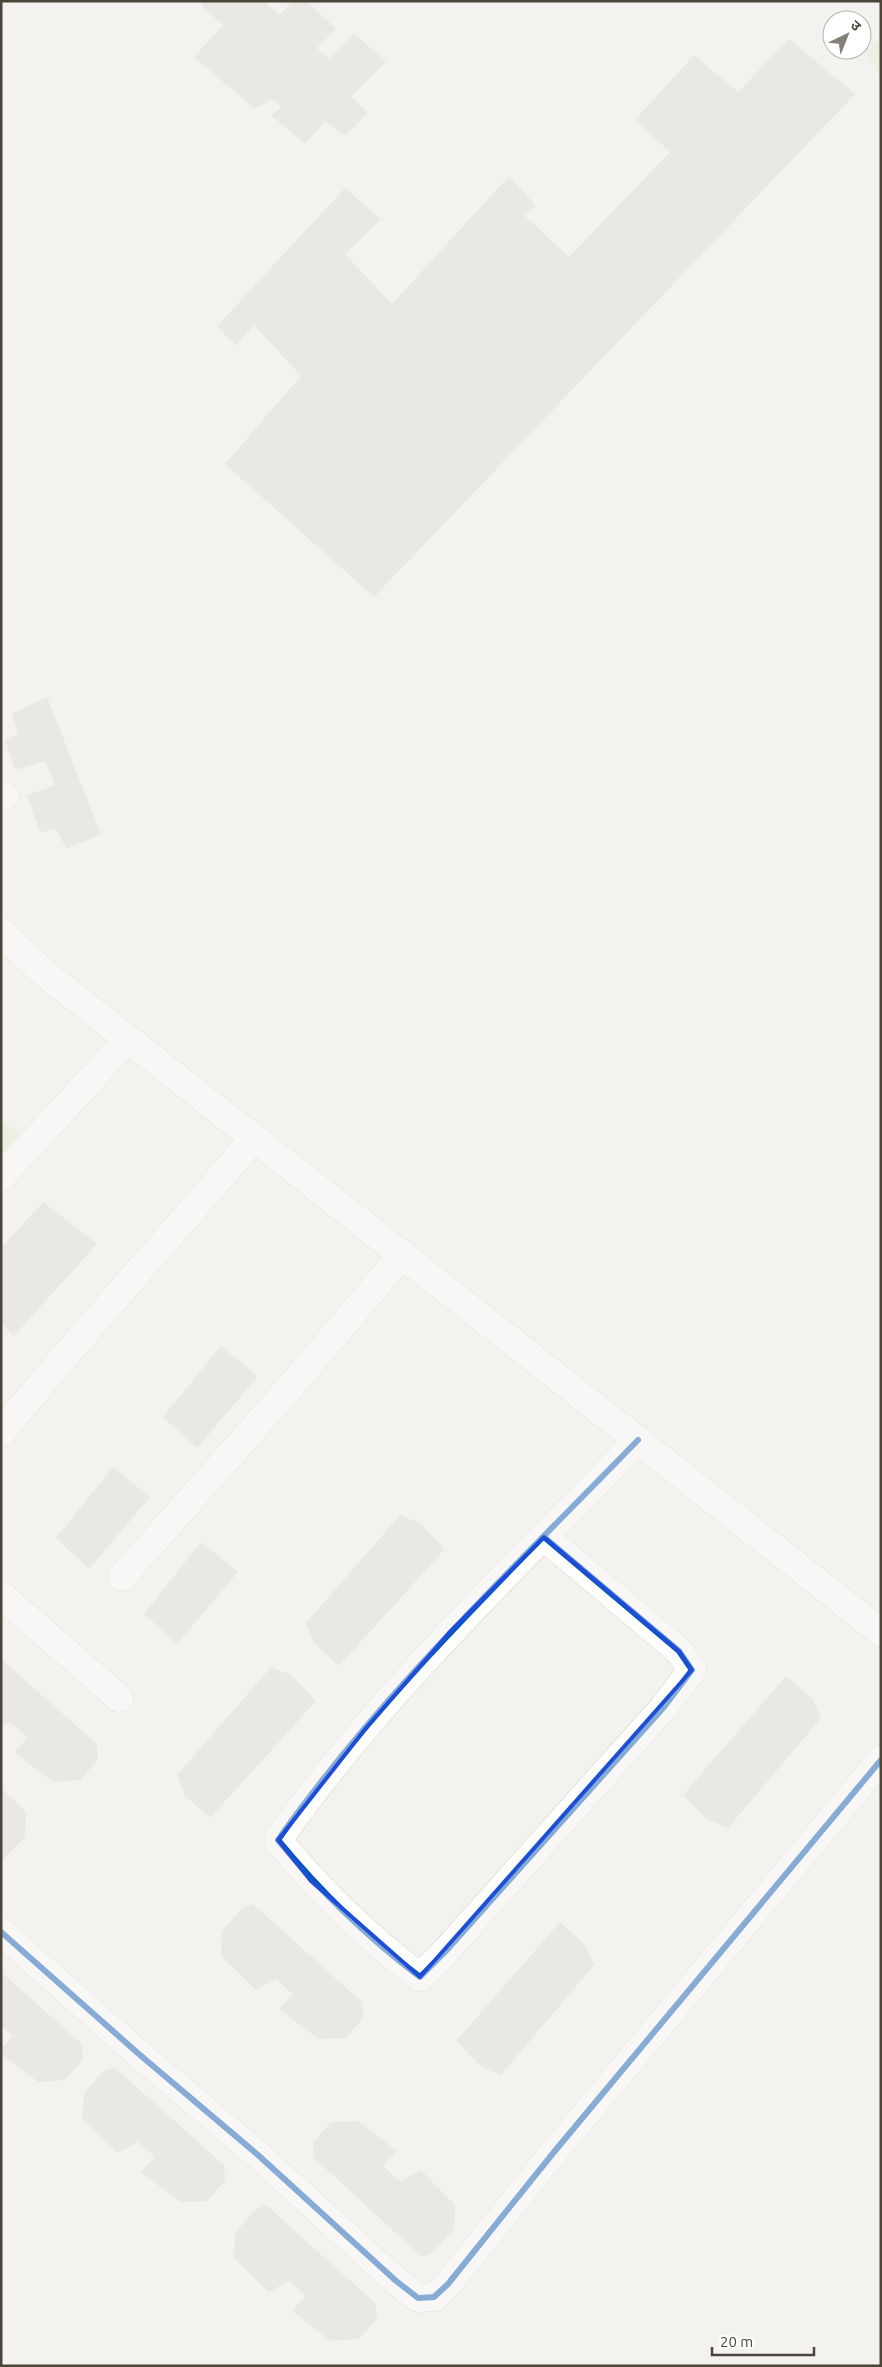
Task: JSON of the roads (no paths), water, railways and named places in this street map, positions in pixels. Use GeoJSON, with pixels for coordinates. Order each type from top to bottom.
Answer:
{"type":"FeatureCollection","features":[{"type":"Feature","properties":{"kind":"street"},"geometry":{"type":"LineString","coordinates":[[1,932],[43,972],[881,1632]]}},
{"type":"Feature","properties":{"kind":"street"},"geometry":{"type":"LineString","coordinates":[[1,1177],[128,1039]]}},
{"type":"Feature","properties":{"kind":"street"},"geometry":{"type":"LineString","coordinates":[[1,1433],[254,1138]]}},
{"type":"Feature","properties":{"kind":"street"},"geometry":{"type":"LineString","coordinates":[[122,1576],[235,1450],[403,1254]]}},
{"type":"Feature","properties":{"kind":"street"},"geometry":{"type":"LineString","coordinates":[[544,1537],[678,1651],[692,1670],[664,1707],[587,1794],[420,1977],[396,1960],[311,1881],[278,1840],[309,1796],[449,1633],[638,1440]]}},
{"type":"Feature","properties":{"kind":"street"},"geometry":{"type":"LineString","coordinates":[[1,1595],[119,1698]]}},
{"type":"Feature","properties":{"kind":"street"},"geometry":{"type":"LineString","coordinates":[[1,1932],[140,2055],[258,2154],[395,2280],[418,2298],[434,2296],[448,2284],[554,2152],[881,1760]]}}]}
